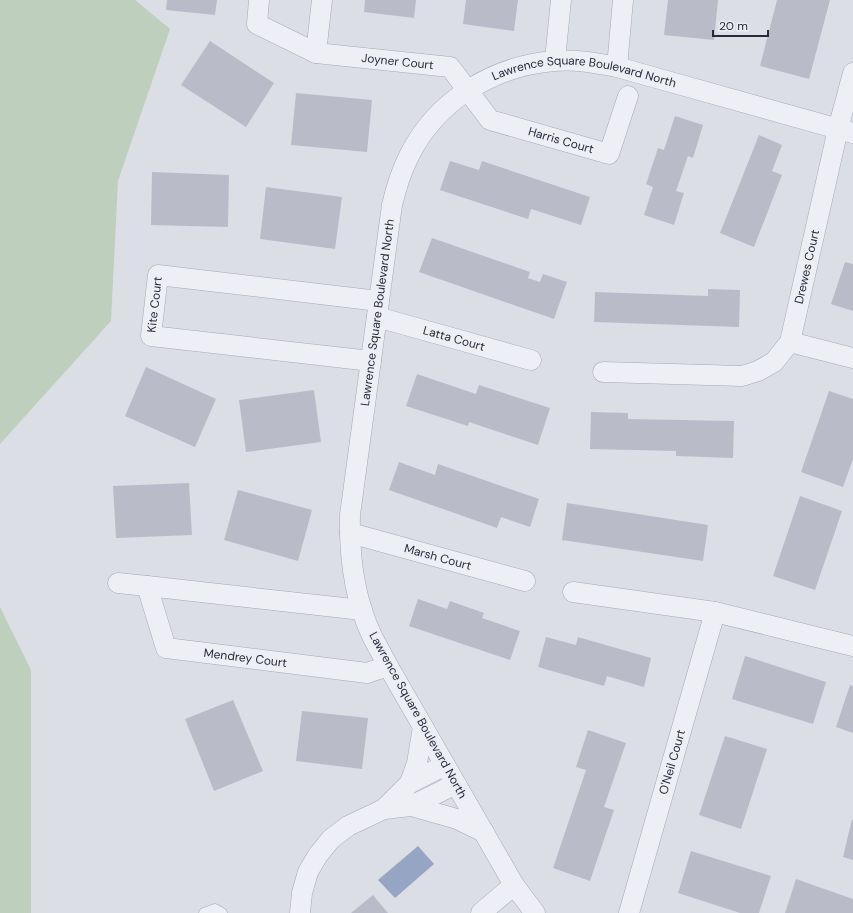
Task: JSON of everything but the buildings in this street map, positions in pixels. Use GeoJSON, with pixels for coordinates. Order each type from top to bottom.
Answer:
{"type":"FeatureCollection","features":[{"type":"Feature","properties":{"kind":"street","name":"Joyner Court"},"geometry":{"type":"LineString","coordinates":[[259,0],[257,24],[316,53],[450,67],[467,90]]}},
{"type":"Feature","properties":{"kind":"street"},"geometry":{"type":"LineString","coordinates":[[316,53],[322,0]]}},
{"type":"Feature","properties":{"kind":"street"},"geometry":{"type":"LineString","coordinates":[[555,60],[561,0]]}},
{"type":"Feature","properties":{"kind":"street"},"geometry":{"type":"LineString","coordinates":[[617,67],[623,0]]}},
{"type":"Feature","properties":{"kind":"street","name":"Lawrence Square Boulevard North"},"geometry":{"type":"LineString","coordinates":[[535,913],[514,885],[388,666],[372,635],[362,610],[351,563],[350,515],[392,205],[399,178],[409,156],[425,129],[446,107],[467,90],[498,73],[528,64],[555,60],[586,61],[617,67],[846,131]]}},
{"type":"Feature","properties":{"kind":"street","name":"Drewes Court"},"geometry":{"type":"LineString","coordinates":[[790,342],[846,131],[853,73]]}},
{"type":"Feature","properties":{"kind":"street","name":"Harris Court"},"geometry":{"type":"LineString","coordinates":[[467,90],[490,120],[609,154],[628,96]]}},
{"type":"Feature","properties":{"kind":"street","name":"Kite Court"},"geometry":{"type":"LineString","coordinates":[[371,361],[151,336],[158,275],[378,309]]}},
{"type":"Feature","properties":{"kind":"street","name":"Latta Court"},"geometry":{"type":"LineString","coordinates":[[378,309],[531,360]]}},
{"type":"Feature","properties":{"kind":"street"},"geometry":{"type":"LineString","coordinates":[[603,372],[742,376],[758,371],[774,362],[790,342],[853,358]]}},
{"type":"Feature","properties":{"kind":"street","name":"Marsh Court"},"geometry":{"type":"LineString","coordinates":[[350,533],[525,581]]}},
{"type":"Feature","properties":{"kind":"street"},"geometry":{"type":"LineString","coordinates":[[118,583],[362,610]]}},
{"type":"Feature","properties":{"kind":"street","name":"Mendrey Court"},"geometry":{"type":"LineString","coordinates":[[147,586],[166,648],[367,673],[388,666]]}},
{"type":"Feature","properties":{"kind":"street"},"geometry":{"type":"LineString","coordinates":[[573,592],[715,612],[853,646]]}},
{"type":"Feature","properties":{"kind":"street","name":"O'Neil Court"},"geometry":{"type":"LineString","coordinates":[[629,913],[715,612]]}},
{"type":"Feature","properties":{"kind":"street"},"geometry":{"type":"LineString","coordinates":[[410,783],[417,763],[423,727]]}},
{"type":"Feature","properties":{"kind":"street"},"geometry":{"type":"LineString","coordinates":[[384,809],[410,783],[445,765]]}},
{"type":"Feature","properties":{"kind":"street"},"geometry":{"type":"LineString","coordinates":[[300,913],[302,892],[308,872],[318,855],[331,839],[348,826],[384,809],[411,806],[456,784]]}},
{"type":"Feature","properties":{"kind":"street"},"geometry":{"type":"LineString","coordinates":[[411,806],[457,820],[484,832]]}},
{"type":"Feature","properties":{"kind":"street"},"geometry":{"type":"LineString","coordinates":[[481,913],[514,885]]}},
{"type":"Feature","properties":{"kind":"lane"},"geometry":{"type":"LineString","coordinates":[[204,913],[215,909],[222,913]]}},
{"type":"Feature","properties":{"kind":"green space"},"geometry":{"type":"Polygon","coordinates":[[[0,0],[135,0],[170,29],[118,181],[111,321],[0,444],[0,0]]]}},
{"type":"Feature","properties":{"kind":"green space"},"geometry":{"type":"Polygon","coordinates":[[[0,607],[31,670],[31,913],[0,913],[0,607]]]}},
{"type":"Feature","properties":{"kind":"water"},"geometry":{"type":"Polygon","coordinates":[[[418,846],[434,864],[395,898],[378,880],[418,846]]]}}]}
